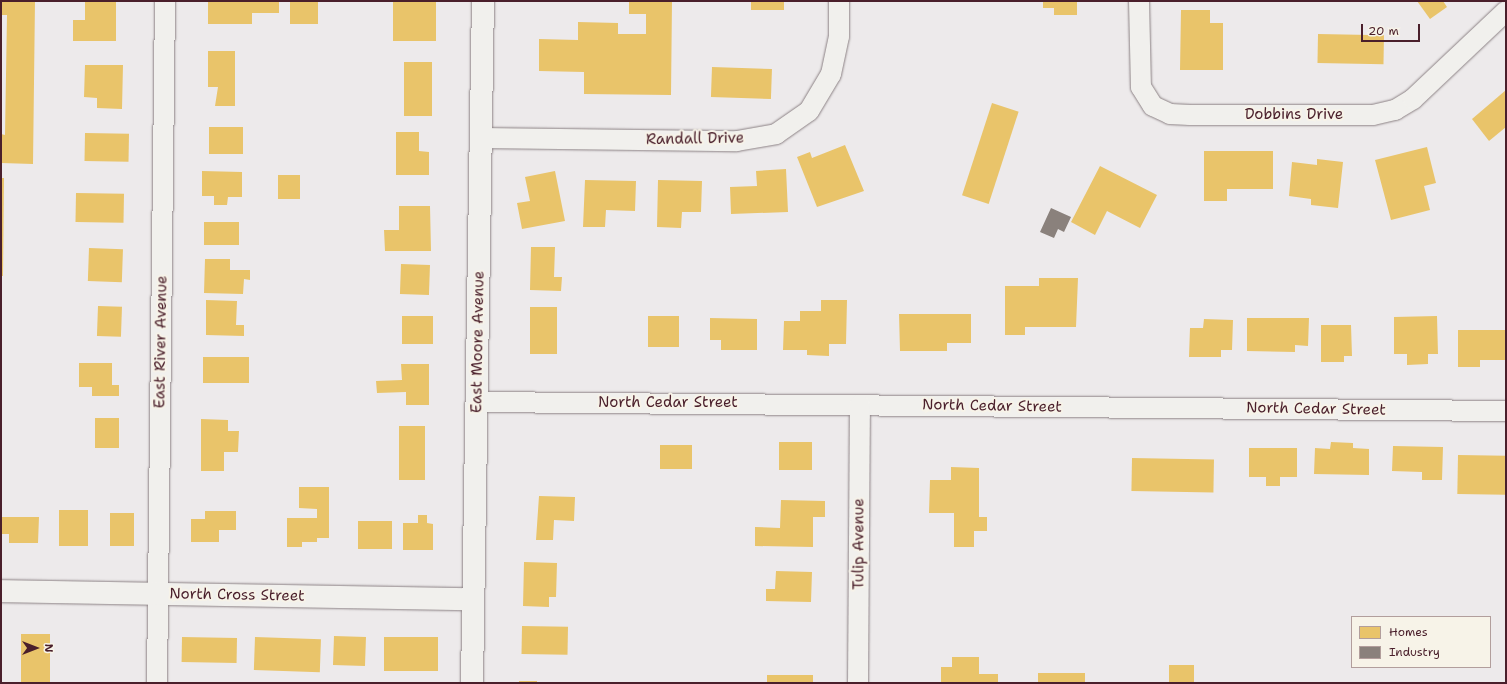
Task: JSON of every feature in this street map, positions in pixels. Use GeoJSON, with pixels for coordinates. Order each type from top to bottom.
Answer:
{"type":"FeatureCollection","features":[{"type":"Feature","properties":{"kind":"street","name":"East River Avenue"},"geometry":{"type":"LineString","coordinates":[[157,683],[165,1]]}},
{"type":"Feature","properties":{"kind":"street","name":"East Moore Avenue"},"geometry":{"type":"LineString","coordinates":[[472,683],[483,1]]}},
{"type":"Feature","properties":{"kind":"street","name":"Randall Drive"},"geometry":{"type":"LineString","coordinates":[[481,138],[737,141],[776,134],[809,111],[831,74],[839,36],[839,1]]}},
{"type":"Feature","properties":{"kind":"street","name":"Dobbins Drive"},"geometry":{"type":"LineString","coordinates":[[1140,1],[1141,86],[1153,106],[1170,114],[1190,115],[1373,115],[1396,110],[1413,100],[1506,12]]}},
{"type":"Feature","properties":{"kind":"street"},"geometry":{"type":"LineString","coordinates":[[1500,1],[1506,8]]}},
{"type":"Feature","properties":{"kind":"street","name":"North Cedar Street"},"geometry":{"type":"LineString","coordinates":[[477,402],[1506,411]]}},
{"type":"Feature","properties":{"kind":"street","name":"Tulip Avenue"},"geometry":{"type":"LineString","coordinates":[[858,683],[860,405]]}},
{"type":"Feature","properties":{"kind":"street","name":"North Cross Street"},"geometry":{"type":"LineString","coordinates":[[1,591],[474,599]]}},
{"type":"Feature","properties":{"kind":"building: Homes"},"geometry":{"type":"Polygon","coordinates":[[[1,1],[35,1],[33,164],[1,163],[1,134],[5,135],[7,15],[1,15],[1,1]]]}},
{"type":"Feature","properties":{"kind":"building: Homes"},"geometry":{"type":"Polygon","coordinates":[[[85,1],[116,1],[116,41],[73,41],[73,20],[85,20],[85,1]]]}},
{"type":"Feature","properties":{"kind":"building: Homes"},"geometry":{"type":"Polygon","coordinates":[[[208,1],[279,1],[279,13],[252,13],[252,24],[208,24],[208,1]]]}},
{"type":"Feature","properties":{"kind":"building: Homes"},"geometry":{"type":"Polygon","coordinates":[[[290,1],[318,1],[318,24],[290,24],[290,1]]]}},
{"type":"Feature","properties":{"kind":"building: Homes"},"geometry":{"type":"Polygon","coordinates":[[[393,1],[436,1],[436,41],[393,41],[393,1]]]}},
{"type":"Feature","properties":{"kind":"building: Homes"},"geometry":{"type":"Polygon","coordinates":[[[629,1],[672,1],[671,95],[584,94],[584,72],[539,71],[539,39],[578,40],[578,22],[618,23],[618,34],[646,34],[646,14],[629,14],[629,1]]]}},
{"type":"Feature","properties":{"kind":"building: Homes"},"geometry":{"type":"Polygon","coordinates":[[[751,1],[784,1],[784,10],[751,10],[751,1]]]}},
{"type":"Feature","properties":{"kind":"building: Homes"},"geometry":{"type":"Polygon","coordinates":[[[1043,1],[1077,1],[1077,15],[1054,15],[1054,8],[1043,8],[1043,1]]]}},
{"type":"Feature","properties":{"kind":"building: Homes"},"geometry":{"type":"Polygon","coordinates":[[[1417,1],[1443,1],[1447,7],[1430,19],[1417,1]]]}},
{"type":"Feature","properties":{"kind":"building: Homes"},"geometry":{"type":"Polygon","coordinates":[[[1181,10],[1210,10],[1210,23],[1223,23],[1223,70],[1180,70],[1181,10]]]}},
{"type":"Feature","properties":{"kind":"building: Homes"},"geometry":{"type":"Polygon","coordinates":[[[1318,34],[1384,35],[1383,64],[1317,63],[1318,34]]]}},
{"type":"Feature","properties":{"kind":"building: Homes"},"geometry":{"type":"Polygon","coordinates":[[[208,51],[235,51],[235,106],[215,106],[218,87],[208,87],[208,51]]]}},
{"type":"Feature","properties":{"kind":"building: Homes"},"geometry":{"type":"Polygon","coordinates":[[[404,62],[432,62],[432,116],[404,116],[404,62]]]}},
{"type":"Feature","properties":{"kind":"building: Homes"},"geometry":{"type":"Polygon","coordinates":[[[85,65],[123,65],[122,109],[97,108],[97,98],[84,97],[85,65]]]}},
{"type":"Feature","properties":{"kind":"building: Homes"},"geometry":{"type":"Polygon","coordinates":[[[712,67],[772,69],[771,99],[711,97],[712,67]]]}},
{"type":"Feature","properties":{"kind":"building: Homes"},"geometry":{"type":"Polygon","coordinates":[[[1506,90],[1506,127],[1489,141],[1472,119],[1506,90]]]}},
{"type":"Feature","properties":{"kind":"building: Homes"},"geometry":{"type":"Polygon","coordinates":[[[992,103],[1019,112],[989,204],[962,195],[992,103]]]}},
{"type":"Feature","properties":{"kind":"building: Homes"},"geometry":{"type":"Polygon","coordinates":[[[209,127],[243,127],[243,154],[209,154],[209,127]]]}},
{"type":"Feature","properties":{"kind":"building: Homes"},"geometry":{"type":"Polygon","coordinates":[[[396,132],[419,132],[419,151],[429,152],[429,175],[396,175],[396,132]]]}},
{"type":"Feature","properties":{"kind":"building: Homes"},"geometry":{"type":"Polygon","coordinates":[[[85,133],[129,134],[129,162],[85,161],[85,133]]]}},
{"type":"Feature","properties":{"kind":"building: Homes"},"geometry":{"type":"Polygon","coordinates":[[[845,145],[864,191],[817,207],[797,157],[810,152],[812,158],[845,145]]]}},
{"type":"Feature","properties":{"kind":"building: Homes"},"geometry":{"type":"Polygon","coordinates":[[[1427,147],[1436,183],[1424,186],[1430,210],[1391,220],[1375,160],[1427,147]]]}},
{"type":"Feature","properties":{"kind":"building: Homes"},"geometry":{"type":"Polygon","coordinates":[[[1204,151],[1273,151],[1273,189],[1227,189],[1227,201],[1204,201],[1204,151]]]}},
{"type":"Feature","properties":{"kind":"building: Homes"},"geometry":{"type":"Polygon","coordinates":[[[1317,159],[1343,162],[1338,208],[1311,205],[1311,199],[1289,196],[1292,162],[1317,165],[1317,159]]]}},
{"type":"Feature","properties":{"kind":"building: Homes"},"geometry":{"type":"Polygon","coordinates":[[[1100,166],[1157,195],[1140,228],[1107,211],[1095,235],[1071,222],[1100,166]]]}},
{"type":"Feature","properties":{"kind":"building: Homes"},"geometry":{"type":"Polygon","coordinates":[[[786,169],[788,212],[731,214],[730,187],[757,186],[756,171],[786,169]]]}},
{"type":"Feature","properties":{"kind":"building: Homes"},"geometry":{"type":"Polygon","coordinates":[[[202,171],[242,172],[242,197],[228,197],[227,205],[214,205],[214,196],[202,196],[202,171]]]}},
{"type":"Feature","properties":{"kind":"building: Homes"},"geometry":{"type":"Polygon","coordinates":[[[555,171],[565,221],[522,229],[517,203],[530,201],[525,177],[555,171]]]}},
{"type":"Feature","properties":{"kind":"building: Homes"},"geometry":{"type":"Polygon","coordinates":[[[278,175],[300,175],[300,199],[278,199],[278,175]]]}},
{"type":"Feature","properties":{"kind":"building: Homes"},"geometry":{"type":"Polygon","coordinates":[[[1,178],[4,178],[3,276],[1,276],[1,178]]]}},
{"type":"Feature","properties":{"kind":"building: Homes"},"geometry":{"type":"Polygon","coordinates":[[[585,180],[636,181],[635,211],[606,210],[605,227],[583,227],[585,180]]]}},
{"type":"Feature","properties":{"kind":"building: Homes"},"geometry":{"type":"Polygon","coordinates":[[[658,180],[702,181],[701,212],[682,212],[681,228],[657,227],[658,180]]]}},
{"type":"Feature","properties":{"kind":"building: Homes"},"geometry":{"type":"Polygon","coordinates":[[[76,193],[124,194],[123,223],[75,222],[76,193]]]}},
{"type":"Feature","properties":{"kind":"building: Homes"},"geometry":{"type":"Polygon","coordinates":[[[399,206],[430,206],[431,251],[385,251],[384,230],[399,230],[399,206]]]}},
{"type":"Feature","properties":{"kind":"building: Homes"},"geometry":{"type":"Polygon","coordinates":[[[204,222],[239,222],[239,245],[204,245],[204,222]]]}},
{"type":"Feature","properties":{"kind":"building: Homes"},"geometry":{"type":"Polygon","coordinates":[[[531,247],[555,247],[554,277],[562,277],[561,291],[530,290],[531,247]]]}},
{"type":"Feature","properties":{"kind":"building: Homes"},"geometry":{"type":"Polygon","coordinates":[[[89,248],[123,249],[122,282],[88,281],[89,248]]]}},
{"type":"Feature","properties":{"kind":"building: Homes"},"geometry":{"type":"Polygon","coordinates":[[[205,259],[230,259],[230,270],[250,270],[250,280],[244,279],[243,294],[204,293],[205,259]]]}},
{"type":"Feature","properties":{"kind":"building: Homes"},"geometry":{"type":"Polygon","coordinates":[[[401,264],[430,265],[429,295],[400,294],[401,264]]]}},
{"type":"Feature","properties":{"kind":"building: Homes"},"geometry":{"type":"Polygon","coordinates":[[[1039,278],[1078,278],[1076,327],[1025,327],[1025,335],[1005,335],[1005,286],[1039,286],[1039,278]]]}},
{"type":"Feature","properties":{"kind":"building: Homes"},"geometry":{"type":"Polygon","coordinates":[[[206,300],[237,301],[236,325],[244,325],[244,336],[206,335],[206,300]]]}},
{"type":"Feature","properties":{"kind":"building: Homes"},"geometry":{"type":"Polygon","coordinates":[[[821,300],[847,300],[846,344],[829,344],[829,356],[807,355],[807,350],[783,350],[784,321],[800,321],[800,311],[821,311],[821,300]]]}},
{"type":"Feature","properties":{"kind":"building: Homes"},"geometry":{"type":"Polygon","coordinates":[[[98,306],[122,307],[121,337],[97,336],[98,306]]]}},
{"type":"Feature","properties":{"kind":"building: Homes"},"geometry":{"type":"Polygon","coordinates":[[[530,307],[557,307],[557,354],[530,354],[530,307]]]}},
{"type":"Feature","properties":{"kind":"building: Homes"},"geometry":{"type":"Polygon","coordinates":[[[899,314],[971,314],[971,343],[947,343],[947,351],[900,351],[899,314]]]}},
{"type":"Feature","properties":{"kind":"building: Homes"},"geometry":{"type":"Polygon","coordinates":[[[402,316],[433,316],[433,344],[402,344],[402,316]]]}},
{"type":"Feature","properties":{"kind":"building: Homes"},"geometry":{"type":"Polygon","coordinates":[[[648,316],[679,316],[679,347],[648,347],[648,316]]]}},
{"type":"Feature","properties":{"kind":"building: Homes"},"geometry":{"type":"Polygon","coordinates":[[[1437,316],[1438,354],[1428,354],[1428,364],[1407,365],[1407,354],[1394,354],[1394,317],[1437,316]]]}},
{"type":"Feature","properties":{"kind":"building: Homes"},"geometry":{"type":"Polygon","coordinates":[[[710,318],[757,319],[757,350],[721,350],[721,340],[710,340],[710,318]]]}},
{"type":"Feature","properties":{"kind":"building: Homes"},"geometry":{"type":"Polygon","coordinates":[[[1247,318],[1309,318],[1308,346],[1295,345],[1295,352],[1247,351],[1247,318]]]}},
{"type":"Feature","properties":{"kind":"building: Homes"},"geometry":{"type":"Polygon","coordinates":[[[1204,319],[1233,320],[1232,350],[1221,350],[1221,357],[1189,357],[1190,328],[1203,328],[1204,319]]]}},
{"type":"Feature","properties":{"kind":"building: Homes"},"geometry":{"type":"Polygon","coordinates":[[[1321,325],[1351,325],[1352,356],[1344,356],[1344,362],[1321,362],[1321,325]]]}},
{"type":"Feature","properties":{"kind":"building: Homes"},"geometry":{"type":"Polygon","coordinates":[[[1458,330],[1506,330],[1506,360],[1480,360],[1480,367],[1458,367],[1458,330]]]}},
{"type":"Feature","properties":{"kind":"building: Homes"},"geometry":{"type":"Polygon","coordinates":[[[203,357],[249,357],[249,383],[203,383],[203,357]]]}},
{"type":"Feature","properties":{"kind":"building: Homes"},"geometry":{"type":"Polygon","coordinates":[[[79,363],[112,363],[112,385],[119,385],[119,396],[92,396],[92,387],[79,387],[79,363]]]}},
{"type":"Feature","properties":{"kind":"building: Homes"},"geometry":{"type":"Polygon","coordinates":[[[401,364],[429,364],[429,405],[406,405],[406,392],[377,393],[376,381],[402,380],[401,364]]]}},
{"type":"Feature","properties":{"kind":"building: Homes"},"geometry":{"type":"Polygon","coordinates":[[[95,418],[119,418],[119,448],[95,448],[95,418]]]}},
{"type":"Feature","properties":{"kind":"building: Homes"},"geometry":{"type":"Polygon","coordinates":[[[201,419],[228,420],[228,431],[239,431],[238,452],[224,452],[224,471],[201,471],[201,419]]]}},
{"type":"Feature","properties":{"kind":"building: Homes"},"geometry":{"type":"Polygon","coordinates":[[[399,426],[425,426],[425,480],[399,480],[399,426]]]}},
{"type":"Feature","properties":{"kind":"building: Homes"},"geometry":{"type":"Polygon","coordinates":[[[779,442],[812,442],[812,470],[779,470],[779,442]]]}},
{"type":"Feature","properties":{"kind":"building: Homes"},"geometry":{"type":"Polygon","coordinates":[[[1331,442],[1353,443],[1353,448],[1369,449],[1369,475],[1314,474],[1315,448],[1330,449],[1331,442]]]}},
{"type":"Feature","properties":{"kind":"building: Homes"},"geometry":{"type":"Polygon","coordinates":[[[660,445],[692,445],[692,469],[660,469],[660,445]]]}},
{"type":"Feature","properties":{"kind":"building: Homes"},"geometry":{"type":"Polygon","coordinates":[[[1393,446],[1443,447],[1442,480],[1422,480],[1422,472],[1392,471],[1393,446]]]}},
{"type":"Feature","properties":{"kind":"building: Homes"},"geometry":{"type":"Polygon","coordinates":[[[1249,448],[1297,448],[1297,477],[1280,477],[1280,486],[1266,486],[1266,477],[1249,477],[1249,448]]]}},
{"type":"Feature","properties":{"kind":"building: Homes"},"geometry":{"type":"Polygon","coordinates":[[[1458,455],[1506,456],[1505,495],[1457,494],[1458,455]]]}},
{"type":"Feature","properties":{"kind":"building: Homes"},"geometry":{"type":"Polygon","coordinates":[[[1132,458],[1214,459],[1213,492],[1131,491],[1132,458]]]}},
{"type":"Feature","properties":{"kind":"building: Homes"},"geometry":{"type":"Polygon","coordinates":[[[951,467],[979,468],[979,517],[987,517],[987,531],[974,531],[974,547],[954,547],[954,513],[929,513],[930,480],[951,480],[951,467]]]}},
{"type":"Feature","properties":{"kind":"building: Homes"},"geometry":{"type":"Polygon","coordinates":[[[299,487],[329,487],[329,538],[317,538],[317,542],[302,542],[302,547],[287,547],[287,518],[317,518],[317,509],[299,508],[299,487]]]}},
{"type":"Feature","properties":{"kind":"building: Homes"},"geometry":{"type":"Polygon","coordinates":[[[539,496],[575,497],[574,521],[554,520],[553,540],[536,540],[539,496]]]}},
{"type":"Feature","properties":{"kind":"building: Homes"},"geometry":{"type":"Polygon","coordinates":[[[781,500],[825,501],[825,517],[813,517],[813,547],[755,546],[755,527],[780,528],[781,500]]]}},
{"type":"Feature","properties":{"kind":"building: Homes"},"geometry":{"type":"Polygon","coordinates":[[[59,510],[88,510],[88,546],[59,546],[59,510]]]}},
{"type":"Feature","properties":{"kind":"building: Homes"},"geometry":{"type":"Polygon","coordinates":[[[205,511],[236,511],[236,530],[219,530],[219,542],[191,542],[191,519],[205,519],[205,511]]]}},
{"type":"Feature","properties":{"kind":"building: Homes"},"geometry":{"type":"Polygon","coordinates":[[[110,513],[134,513],[134,546],[110,546],[110,513]]]}},
{"type":"Feature","properties":{"kind":"building: Homes"},"geometry":{"type":"Polygon","coordinates":[[[418,515],[427,515],[427,523],[433,524],[433,550],[403,550],[403,523],[418,523],[418,515]]]}},
{"type":"Feature","properties":{"kind":"building: Homes"},"geometry":{"type":"Polygon","coordinates":[[[1,517],[39,517],[38,543],[9,543],[9,534],[1,534],[1,517]]]}},
{"type":"Feature","properties":{"kind":"building: Homes"},"geometry":{"type":"Polygon","coordinates":[[[358,521],[392,521],[392,549],[358,549],[358,521]]]}},
{"type":"Feature","properties":{"kind":"building: Homes"},"geometry":{"type":"Polygon","coordinates":[[[524,562],[557,563],[556,597],[549,597],[549,607],[523,606],[524,562]]]}},
{"type":"Feature","properties":{"kind":"building: Homes"},"geometry":{"type":"Polygon","coordinates":[[[776,571],[812,572],[811,602],[766,601],[766,589],[775,589],[776,571]]]}},
{"type":"Feature","properties":{"kind":"building: Homes"},"geometry":{"type":"Polygon","coordinates":[[[522,626],[568,627],[568,655],[522,654],[522,626]]]}},
{"type":"Feature","properties":{"kind":"building: Homes"},"geometry":{"type":"Polygon","coordinates":[[[21,634],[50,634],[50,683],[21,683],[21,634]]]}},
{"type":"Feature","properties":{"kind":"building: Homes"},"geometry":{"type":"Polygon","coordinates":[[[334,636],[366,637],[365,666],[333,665],[334,636]]]}},
{"type":"Feature","properties":{"kind":"building: Homes"},"geometry":{"type":"Polygon","coordinates":[[[182,637],[237,638],[237,663],[182,662],[182,637]]]}},
{"type":"Feature","properties":{"kind":"building: Homes"},"geometry":{"type":"Polygon","coordinates":[[[255,637],[321,639],[320,672],[254,670],[255,637]]]}},
{"type":"Feature","properties":{"kind":"building: Homes"},"geometry":{"type":"Polygon","coordinates":[[[384,637],[438,637],[438,671],[384,671],[384,637]]]}},
{"type":"Feature","properties":{"kind":"building: Homes"},"geometry":{"type":"Polygon","coordinates":[[[952,657],[979,657],[979,674],[998,674],[998,683],[941,683],[941,667],[952,667],[952,657]]]}},
{"type":"Feature","properties":{"kind":"building: Homes"},"geometry":{"type":"Polygon","coordinates":[[[1169,665],[1194,665],[1194,683],[1169,683],[1169,665]]]}},
{"type":"Feature","properties":{"kind":"building: Homes"},"geometry":{"type":"Polygon","coordinates":[[[1038,673],[1085,673],[1085,683],[1038,683],[1038,673]]]}},
{"type":"Feature","properties":{"kind":"building: Homes"},"geometry":{"type":"Polygon","coordinates":[[[767,675],[813,675],[813,683],[767,683],[767,675]]]}},
{"type":"Feature","properties":{"kind":"building: Homes"},"geometry":{"type":"Polygon","coordinates":[[[519,681],[537,681],[537,683],[519,683],[519,681]]]}},
{"type":"Feature","properties":{"kind":"building: Industry"},"geometry":{"type":"Polygon","coordinates":[[[1051,208],[1071,217],[1064,232],[1058,229],[1054,238],[1040,232],[1051,208]]]}}]}
